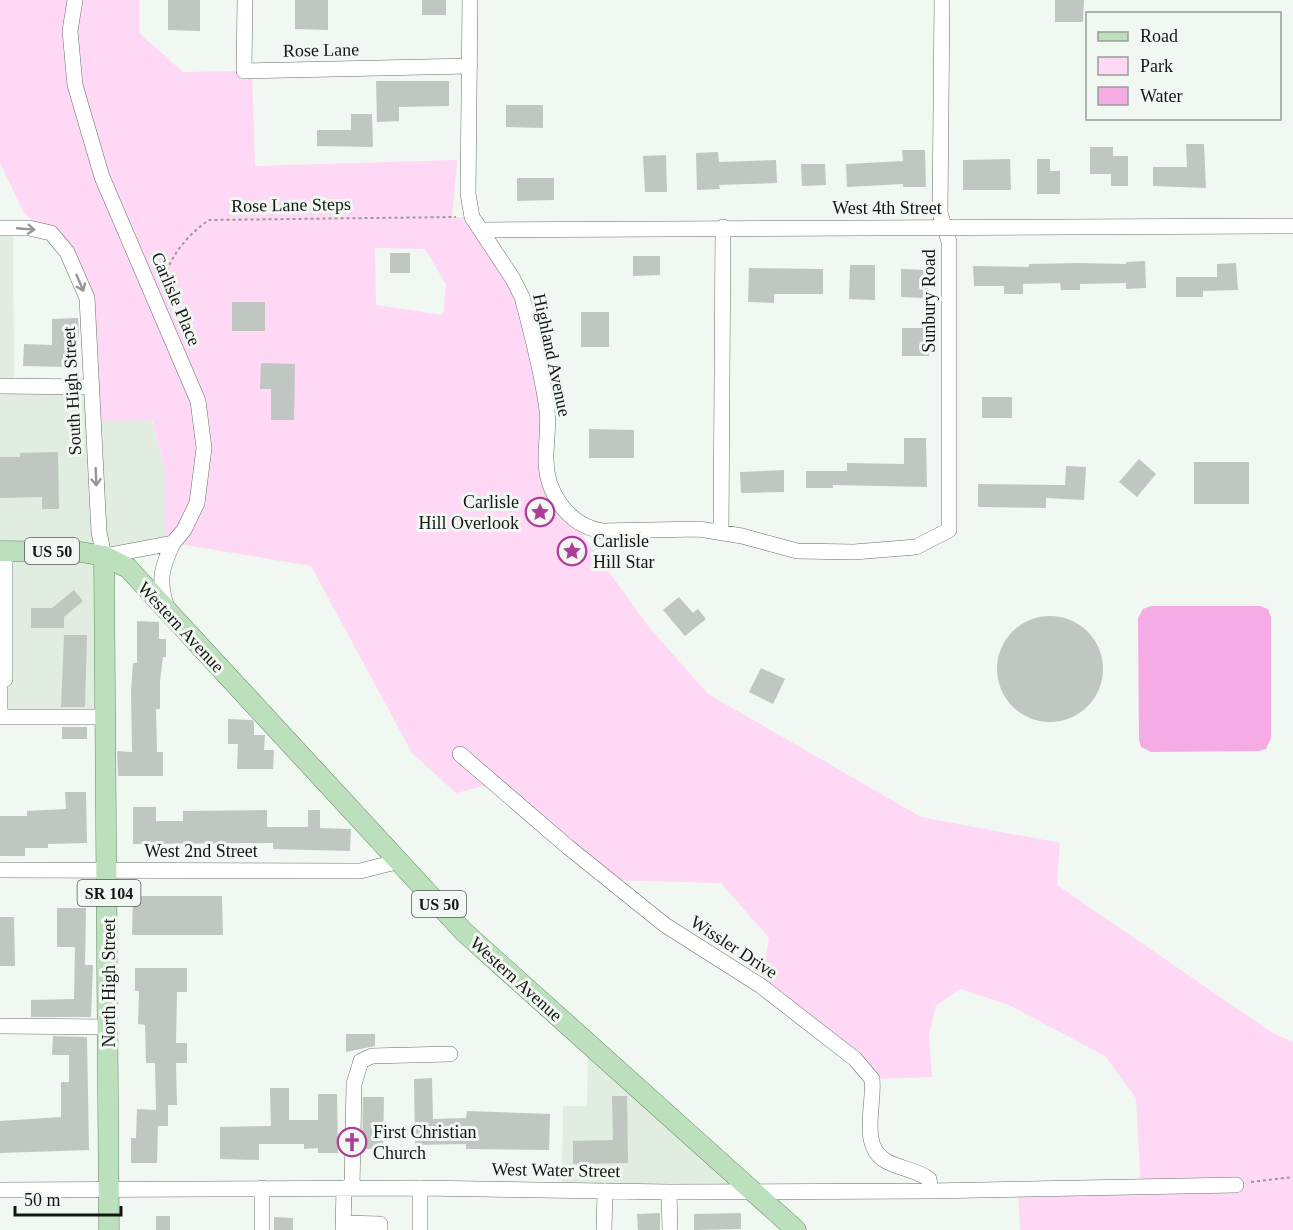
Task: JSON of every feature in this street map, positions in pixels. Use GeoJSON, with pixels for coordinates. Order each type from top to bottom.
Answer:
{"type":"FeatureCollection","features":[{"type":"Feature","properties":{"kind":"main road","name":"US 50"},"geometry":{"type":"LineString","coordinates":[[2,551],[81,552],[104,555]]}},
{"type":"Feature","properties":{"kind":"main road","name":"Western Avenue"},"geometry":{"type":"LineString","coordinates":[[104,555],[128,568],[464,932],[749,1191],[796,1230]]}},
{"type":"Feature","properties":{"kind":"main road","name":"North High Street"},"geometry":{"type":"LineString","coordinates":[[104,555],[109,1230]]}},
{"type":"Feature","properties":{"kind":"street","name":"Carlisle Place"},"geometry":{"type":"LineString","coordinates":[[75,0],[70,31],[75,85],[102,177],[198,401],[204,448],[197,503],[184,530],[173,543],[162,570],[160,586],[169,614]]}},
{"type":"Feature","properties":{"kind":"street","name":"Rose Lane"},"geometry":{"type":"LineString","coordinates":[[245,0],[244,71],[470,66]]}},
{"type":"Feature","properties":{"kind":"street","name":"Highland Avenue"},"geometry":{"type":"LineString","coordinates":[[470,0],[468,194],[472,217],[522,297],[548,412],[546,459],[548,475],[553,492],[569,517],[587,529],[602,531],[699,529],[721,532],[797,551],[854,552],[916,547],[949,530]]}},
{"type":"Feature","properties":{"kind":"street","name":"Sunbury Road"},"geometry":{"type":"LineString","coordinates":[[942,0],[940,213],[949,242],[949,530]]}},
{"type":"Feature","properties":{"kind":"street","name":"West 4th Street"},"geometry":{"type":"LineString","coordinates":[[481,230],[723,227],[1293,226]]}},
{"type":"Feature","properties":{"kind":"street"},"geometry":{"type":"LineString","coordinates":[[721,532],[723,227]]}},
{"type":"Feature","properties":{"kind":"street","name":"South High Street"},"geometry":{"type":"LineString","coordinates":[[0,228],[29,228],[51,233],[67,252],[87,298],[99,532],[104,555]]}},
{"type":"Feature","properties":{"kind":"street"},"geometry":{"type":"LineString","coordinates":[[0,386],[92,387]]}},
{"type":"Feature","properties":{"kind":"street"},"geometry":{"type":"LineString","coordinates":[[104,555],[173,543]]}},
{"type":"Feature","properties":{"kind":"street"},"geometry":{"type":"LineString","coordinates":[[2,551],[5,679],[0,682],[0,717],[106,717]]}},
{"type":"Feature","properties":{"kind":"street","name":"Wissler Drive"},"geometry":{"type":"LineString","coordinates":[[460,754],[568,847],[665,925],[761,986],[855,1059],[872,1079],[870,1134],[878,1156],[889,1163],[923,1175],[929,1179],[931,1191]]}},
{"type":"Feature","properties":{"kind":"street","name":"West 2nd Street"},"geometry":{"type":"LineString","coordinates":[[0,870],[360,871],[400,861]]}},
{"type":"Feature","properties":{"kind":"street"},"geometry":{"type":"LineString","coordinates":[[0,1026],[109,1027]]}},
{"type":"Feature","properties":{"kind":"street"},"geometry":{"type":"LineString","coordinates":[[380,1230],[380,1224],[343,1226],[348,1188],[354,1084],[361,1061],[372,1056],[450,1054]]}},
{"type":"Feature","properties":{"kind":"street","name":"West Water Street"},"geometry":{"type":"LineString","coordinates":[[0,1190],[420,1188],[669,1192],[931,1191],[1236,1185]]}},
{"type":"Feature","properties":{"kind":"street"},"geometry":{"type":"LineString","coordinates":[[262,1188],[262,1230]]}},
{"type":"Feature","properties":{"kind":"street"},"geometry":{"type":"LineString","coordinates":[[420,1188],[420,1230]]}},
{"type":"Feature","properties":{"kind":"street"},"geometry":{"type":"LineString","coordinates":[[604,1230],[605,1191]]}},
{"type":"Feature","properties":{"kind":"street"},"geometry":{"type":"LineString","coordinates":[[669,1192],[670,1230]]}},
{"type":"Feature","properties":{"kind":"path","name":"Rose Lane Steps"},"geometry":{"type":"LineString","coordinates":[[154,297],[164,283],[167,266],[197,228],[209,219],[472,217]]}},
{"type":"Feature","properties":{"kind":"path"},"geometry":{"type":"LineString","coordinates":[[1236,1185],[1293,1177]]}},
{"type":"Feature","properties":{"kind":"shaded area"},"geometry":{"type":"Polygon","coordinates":[[[0,234],[13,234],[14,386],[92,387],[94,421],[151,419],[165,469],[165,544],[104,556],[106,717],[0,717],[0,234]]]}},
{"type":"Feature","properties":{"kind":"shaded area"},"geometry":{"type":"Polygon","coordinates":[[[588,1054],[729,1185],[562,1184],[563,1106],[587,1106],[588,1054]]]}},
{"type":"Feature","properties":{"kind":"green space"},"geometry":{"type":"Polygon","coordinates":[[[0,0],[139,0],[139,33],[183,72],[252,71],[255,166],[457,160],[452,217],[472,217],[513,279],[543,391],[546,459],[569,517],[648,626],[708,694],[921,817],[1060,843],[1057,885],[1274,1034],[1293,1042],[1293,1230],[1020,1230],[1018,1189],[1141,1187],[1136,1098],[1105,1056],[1009,1005],[960,989],[936,1006],[929,1034],[932,1077],[872,1079],[761,986],[769,938],[721,883],[609,880],[495,783],[456,793],[412,753],[311,566],[173,543],[165,544],[165,469],[152,420],[94,421],[87,298],[61,245],[24,213],[0,163],[0,0]],[[375,248],[376,305],[443,315],[446,284],[425,249],[375,248]]]}},
{"type":"Feature","properties":{"kind":"water"},"geometry":{"type":"Polygon","coordinates":[[[1151,606],[1260,606],[1268,609],[1271,617],[1271,738],[1266,749],[1259,751],[1151,752],[1141,747],[1139,740],[1138,618],[1143,609],[1151,606]]]}},
{"type":"Feature","properties":{"kind":"building"},"geometry":{"type":"Polygon","coordinates":[[[168,0],[200,0],[200,31],[168,30],[168,0]]]}},
{"type":"Feature","properties":{"kind":"building"},"geometry":{"type":"Polygon","coordinates":[[[295,0],[328,0],[328,30],[295,29],[295,0]]]}},
{"type":"Feature","properties":{"kind":"building"},"geometry":{"type":"Polygon","coordinates":[[[422,0],[446,0],[446,15],[422,15],[422,0]]]}},
{"type":"Feature","properties":{"kind":"building"},"geometry":{"type":"Polygon","coordinates":[[[1055,0],[1084,0],[1083,22],[1055,22],[1055,0]]]}},
{"type":"Feature","properties":{"kind":"building"},"geometry":{"type":"Polygon","coordinates":[[[376,81],[449,81],[449,106],[399,107],[399,121],[377,122],[376,81]]]}},
{"type":"Feature","properties":{"kind":"building"},"geometry":{"type":"Polygon","coordinates":[[[506,105],[543,105],[543,128],[506,127],[506,105]]]}},
{"type":"Feature","properties":{"kind":"building"},"geometry":{"type":"Polygon","coordinates":[[[351,114],[372,114],[373,147],[317,146],[317,130],[351,130],[351,114]]]}},
{"type":"Feature","properties":{"kind":"building"},"geometry":{"type":"Polygon","coordinates":[[[1186,144],[1204,144],[1206,188],[1153,186],[1153,167],[1187,167],[1186,144]]]}},
{"type":"Feature","properties":{"kind":"building"},"geometry":{"type":"Polygon","coordinates":[[[1090,147],[1113,147],[1113,156],[1128,156],[1128,186],[1111,186],[1111,174],[1090,174],[1090,147]]]}},
{"type":"Feature","properties":{"kind":"building"},"geometry":{"type":"Polygon","coordinates":[[[902,150],[925,150],[926,187],[903,187],[903,184],[847,187],[846,164],[903,161],[902,150]]]}},
{"type":"Feature","properties":{"kind":"building"},"geometry":{"type":"Polygon","coordinates":[[[718,152],[719,162],[776,160],[777,183],[719,185],[720,189],[697,190],[696,153],[718,152]]]}},
{"type":"Feature","properties":{"kind":"building"},"geometry":{"type":"Polygon","coordinates":[[[666,155],[667,192],[645,192],[643,156],[666,155]]]}},
{"type":"Feature","properties":{"kind":"building"},"geometry":{"type":"Polygon","coordinates":[[[1010,159],[1011,190],[963,190],[963,160],[1010,159]]]}},
{"type":"Feature","properties":{"kind":"building"},"geometry":{"type":"Polygon","coordinates":[[[1037,159],[1050,159],[1050,171],[1060,171],[1060,194],[1037,194],[1037,159]]]}},
{"type":"Feature","properties":{"kind":"building"},"geometry":{"type":"Polygon","coordinates":[[[801,164],[825,164],[826,185],[802,186],[801,164]]]}},
{"type":"Feature","properties":{"kind":"building"},"geometry":{"type":"Polygon","coordinates":[[[517,178],[554,178],[554,200],[517,201],[517,178]]]}},
{"type":"Feature","properties":{"kind":"building"},"geometry":{"type":"Polygon","coordinates":[[[390,253],[410,253],[410,273],[390,273],[390,253]]]}},
{"type":"Feature","properties":{"kind":"building"},"geometry":{"type":"Polygon","coordinates":[[[633,256],[660,256],[660,275],[633,276],[633,256]]]}},
{"type":"Feature","properties":{"kind":"building"},"geometry":{"type":"Polygon","coordinates":[[[1145,261],[1146,288],[1126,289],[1126,283],[1080,284],[1080,290],[1061,290],[1060,283],[1023,284],[1023,294],[1004,294],[1004,286],[974,286],[973,266],[1029,267],[1029,264],[1126,264],[1126,262],[1145,261]]]}},
{"type":"Feature","properties":{"kind":"building"},"geometry":{"type":"Polygon","coordinates":[[[1236,263],[1238,290],[1203,291],[1203,297],[1176,297],[1176,277],[1217,277],[1217,264],[1236,263]]]}},
{"type":"Feature","properties":{"kind":"building"},"geometry":{"type":"Polygon","coordinates":[[[850,265],[875,265],[875,300],[849,299],[850,265]]]}},
{"type":"Feature","properties":{"kind":"building"},"geometry":{"type":"Polygon","coordinates":[[[749,268],[823,269],[823,294],[774,294],[774,303],[748,302],[749,268]]]}},
{"type":"Feature","properties":{"kind":"building"},"geometry":{"type":"Polygon","coordinates":[[[901,269],[928,270],[928,298],[901,297],[901,269]]]}},
{"type":"Feature","properties":{"kind":"building"},"geometry":{"type":"Polygon","coordinates":[[[232,302],[265,302],[265,331],[232,331],[232,302]]]}},
{"type":"Feature","properties":{"kind":"building"},"geometry":{"type":"Polygon","coordinates":[[[581,312],[609,312],[609,347],[581,347],[581,312]]]}},
{"type":"Feature","properties":{"kind":"building"},"geometry":{"type":"Polygon","coordinates":[[[78,318],[79,337],[66,337],[65,367],[23,366],[24,344],[52,345],[52,319],[78,318]]]}},
{"type":"Feature","properties":{"kind":"building"},"geometry":{"type":"Polygon","coordinates":[[[902,328],[930,328],[929,356],[902,356],[902,328]]]}},
{"type":"Feature","properties":{"kind":"building"},"geometry":{"type":"Polygon","coordinates":[[[261,363],[295,364],[294,420],[271,420],[271,389],[260,389],[261,363]]]}},
{"type":"Feature","properties":{"kind":"building"},"geometry":{"type":"Polygon","coordinates":[[[982,397],[1012,397],[1012,418],[982,418],[982,397]]]}},
{"type":"Feature","properties":{"kind":"building"},"geometry":{"type":"Polygon","coordinates":[[[589,429],[634,430],[634,458],[589,458],[589,429]]]}},
{"type":"Feature","properties":{"kind":"building"},"geometry":{"type":"Polygon","coordinates":[[[904,438],[926,438],[927,487],[833,485],[833,488],[806,488],[806,471],[847,471],[847,463],[904,464],[904,438]]]}},
{"type":"Feature","properties":{"kind":"building"},"geometry":{"type":"Polygon","coordinates":[[[58,452],[59,509],[42,509],[42,497],[0,498],[0,457],[20,457],[20,453],[58,452]]]}},
{"type":"Feature","properties":{"kind":"building"},"geometry":{"type":"Polygon","coordinates":[[[1139,459],[1156,474],[1137,497],[1119,482],[1139,459]]]}},
{"type":"Feature","properties":{"kind":"building"},"geometry":{"type":"Polygon","coordinates":[[[1194,462],[1249,462],[1249,504],[1194,504],[1194,462]]]}},
{"type":"Feature","properties":{"kind":"building"},"geometry":{"type":"Polygon","coordinates":[[[1066,466],[1086,467],[1084,500],[1046,498],[1046,508],[978,507],[978,484],[1065,485],[1066,466]]]}},
{"type":"Feature","properties":{"kind":"building"},"geometry":{"type":"Polygon","coordinates":[[[784,470],[784,492],[741,493],[740,472],[784,470]]]}},
{"type":"Feature","properties":{"kind":"building"},"geometry":{"type":"Polygon","coordinates":[[[74,590],[83,601],[64,617],[64,628],[31,628],[31,608],[52,608],[74,590]]]}},
{"type":"Feature","properties":{"kind":"building"},"geometry":{"type":"Polygon","coordinates":[[[679,597],[693,613],[698,609],[706,619],[685,636],[663,610],[679,597]]]}},
{"type":"Feature","properties":{"kind":"building"},"geometry":{"type":"Polygon","coordinates":[[[1050,616],[1070,620],[1087,632],[1099,649],[1103,669],[1099,689],[1087,706],[1070,718],[1050,722],[1030,718],[1013,706],[1001,689],[997,669],[1001,649],[1013,632],[1030,620],[1050,616]]]}},
{"type":"Feature","properties":{"kind":"building"},"geometry":{"type":"Polygon","coordinates":[[[137,621],[159,622],[159,639],[166,639],[166,657],[163,657],[160,681],[160,709],[156,709],[157,752],[163,752],[163,776],[118,776],[117,751],[132,752],[131,691],[133,663],[137,663],[137,621]]]}},
{"type":"Feature","properties":{"kind":"building"},"geometry":{"type":"Polygon","coordinates":[[[64,635],[87,635],[85,707],[61,707],[64,635]]]}},
{"type":"Feature","properties":{"kind":"building"},"geometry":{"type":"Polygon","coordinates":[[[761,668],[785,679],[773,704],[749,692],[761,668]]]}},
{"type":"Feature","properties":{"kind":"building"},"geometry":{"type":"Polygon","coordinates":[[[228,719],[254,722],[254,735],[265,735],[264,750],[274,750],[273,769],[237,769],[238,744],[228,744],[228,719]]]}},
{"type":"Feature","properties":{"kind":"building"},"geometry":{"type":"Polygon","coordinates":[[[62,727],[87,727],[87,739],[62,739],[62,727]]]}},
{"type":"Feature","properties":{"kind":"building"},"geometry":{"type":"Polygon","coordinates":[[[65,792],[86,792],[87,843],[48,844],[48,848],[25,848],[25,856],[0,856],[0,816],[27,816],[27,811],[66,809],[65,792]]]}},
{"type":"Feature","properties":{"kind":"building"},"geometry":{"type":"Polygon","coordinates":[[[133,807],[156,807],[156,821],[183,821],[183,811],[267,810],[267,827],[308,827],[308,810],[320,810],[320,828],[351,829],[350,851],[273,849],[273,843],[133,844],[133,807]]]}},
{"type":"Feature","properties":{"kind":"building"},"geometry":{"type":"Polygon","coordinates":[[[133,896],[222,896],[223,935],[132,935],[133,896]]]}},
{"type":"Feature","properties":{"kind":"building"},"geometry":{"type":"Polygon","coordinates":[[[57,908],[86,908],[85,965],[93,965],[91,1017],[31,1017],[31,1000],[74,999],[75,947],[57,947],[57,908]]]}},
{"type":"Feature","properties":{"kind":"building"},"geometry":{"type":"Polygon","coordinates":[[[0,917],[14,917],[15,966],[0,966],[0,917]]]}},
{"type":"Feature","properties":{"kind":"building"},"geometry":{"type":"Polygon","coordinates":[[[135,968],[187,968],[187,992],[177,992],[176,1043],[187,1043],[187,1063],[176,1063],[177,1105],[168,1105],[168,1126],[158,1126],[157,1163],[131,1163],[131,1138],[136,1138],[137,1109],[156,1110],[155,1063],[146,1063],[145,1025],[138,1024],[139,991],[135,991],[135,968]]]}},
{"type":"Feature","properties":{"kind":"building"},"geometry":{"type":"Polygon","coordinates":[[[346,1034],[375,1034],[375,1046],[346,1052],[346,1034]]]}},
{"type":"Feature","properties":{"kind":"building"},"geometry":{"type":"Polygon","coordinates":[[[53,1036],[87,1037],[89,1150],[0,1153],[0,1121],[61,1117],[61,1082],[69,1082],[69,1055],[52,1055],[53,1036]]]}},
{"type":"Feature","properties":{"kind":"building"},"geometry":{"type":"Polygon","coordinates":[[[432,1078],[433,1119],[466,1118],[467,1111],[550,1114],[549,1150],[466,1149],[466,1144],[415,1145],[414,1079],[432,1078]]]}},
{"type":"Feature","properties":{"kind":"building"},"geometry":{"type":"Polygon","coordinates":[[[270,1088],[289,1088],[289,1120],[318,1120],[318,1094],[337,1094],[338,1153],[318,1153],[318,1148],[304,1149],[304,1144],[259,1144],[259,1160],[220,1159],[220,1127],[271,1126],[270,1088]]]}},
{"type":"Feature","properties":{"kind":"building"},"geometry":{"type":"Polygon","coordinates":[[[612,1096],[627,1096],[628,1163],[573,1164],[573,1141],[613,1140],[612,1096]]]}},
{"type":"Feature","properties":{"kind":"building"},"geometry":{"type":"Polygon","coordinates":[[[363,1097],[384,1097],[383,1149],[362,1149],[363,1097]]]}},
{"type":"Feature","properties":{"kind":"building"},"geometry":{"type":"Polygon","coordinates":[[[660,1213],[660,1230],[638,1230],[637,1214],[660,1213]]]}},
{"type":"Feature","properties":{"kind":"building"},"geometry":{"type":"Polygon","coordinates":[[[741,1213],[741,1229],[694,1230],[694,1214],[741,1213]]]}},
{"type":"Feature","properties":{"kind":"building"},"geometry":{"type":"Polygon","coordinates":[[[156,1216],[170,1216],[170,1230],[156,1230],[156,1216]]]}},
{"type":"Feature","properties":{"kind":"building"},"geometry":{"type":"Polygon","coordinates":[[[274,1217],[293,1218],[293,1230],[274,1230],[274,1217]]]}},
{"type":"Feature","properties":{"kind":"place","name":"Carlisle Hill Overlook"},"geometry":{"type":"Point","coordinates":[540,512]}},
{"type":"Feature","properties":{"kind":"place","name":"Carlisle Hill Star"},"geometry":{"type":"Point","coordinates":[572,551]}},
{"type":"Feature","properties":{"kind":"place","name":"First Christian Church"},"geometry":{"type":"Point","coordinates":[352,1142]}}]}
